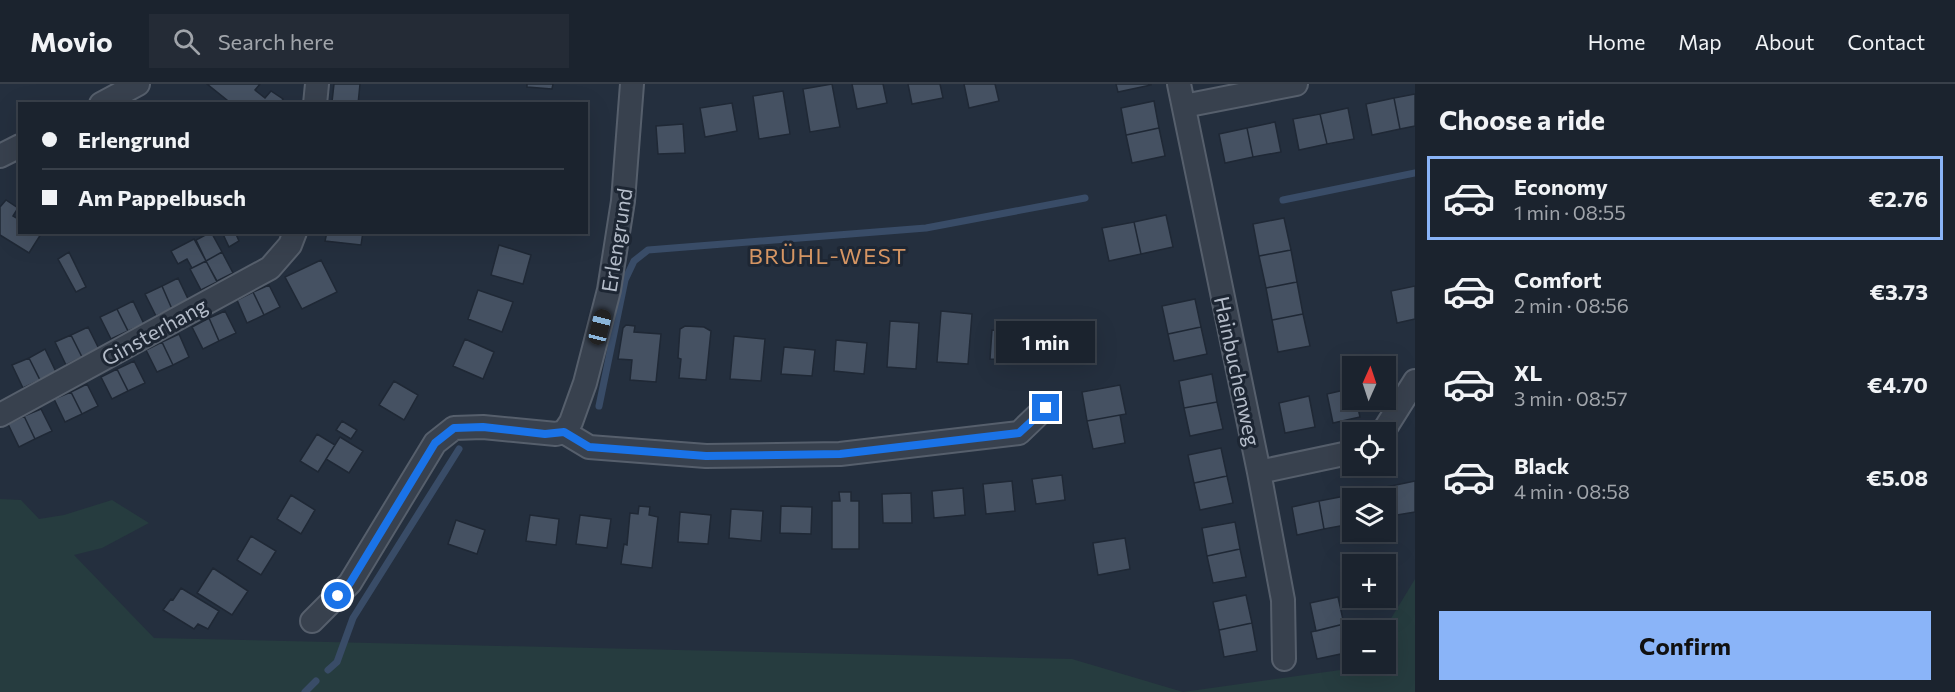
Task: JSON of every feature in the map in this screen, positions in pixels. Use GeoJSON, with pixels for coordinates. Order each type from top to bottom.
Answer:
{"type":"FeatureCollection","features":[{"type":"Feature","properties":{"kind":"street"},"geometry":{"type":"LineString","coordinates":[[105,102],[138,84]]}},
{"type":"Feature","properties":{"kind":"street"},"geometry":{"type":"LineString","coordinates":[[315,102],[317,84]]}},
{"type":"Feature","properties":{"kind":"street","name":"Erlengrund"},"geometry":{"type":"LineString","coordinates":[[564,432],[571,422],[585,383],[609,290],[623,201],[632,84]]}},
{"type":"Feature","properties":{"kind":"street","name":"Hainbuchenweg"},"geometry":{"type":"LineString","coordinates":[[1179,84],[1283,600],[1284,659]]}},
{"type":"Feature","properties":{"kind":"street"},"geometry":{"type":"LineString","coordinates":[[1184,106],[1296,84]]}},
{"type":"Feature","properties":{"kind":"street"},"geometry":{"type":"LineString","coordinates":[[0,156],[18,147]]}},
{"type":"Feature","properties":{"kind":"street","name":"Ginsterhang"},"geometry":{"type":"LineString","coordinates":[[0,415],[270,268],[290,245],[295,234]]}},
{"type":"Feature","properties":{"kind":"street"},"geometry":{"type":"LineString","coordinates":[[1389,422],[1415,381]]}},
{"type":"Feature","properties":{"kind":"street"},"geometry":{"type":"LineString","coordinates":[[312,621],[350,583],[435,443],[454,428],[483,427],[545,434],[564,432],[589,447],[706,456],[840,454],[1019,433],[1046,408]]}},
{"type":"Feature","properties":{"kind":"street"},"geometry":{"type":"LineString","coordinates":[[1259,472],[1342,454]]}},
{"type":"Feature","properties":{"kind":"green space"},"geometry":{"type":"Polygon","coordinates":[[[0,499],[21,500],[39,519],[64,515],[112,500],[149,523],[102,548],[74,555],[154,638],[1072,659],[1183,692],[0,692],[0,499]]]}},
{"type":"Feature","properties":{"kind":"green space"},"geometry":{"type":"Polygon","coordinates":[[[1415,579],[1415,692],[1183,692],[1342,670],[1342,674],[1396,674],[1396,620],[1390,620],[1415,579]]]}},
{"type":"Feature","properties":{"kind":"building"},"geometry":{"type":"Polygon","coordinates":[[[207,84],[260,84],[255,90],[265,98],[271,91],[283,99],[281,102],[230,102],[207,84]]]}},
{"type":"Feature","properties":{"kind":"building"},"geometry":{"type":"Polygon","coordinates":[[[334,84],[360,84],[358,102],[332,102],[334,84]]]}},
{"type":"Feature","properties":{"kind":"building"},"geometry":{"type":"Polygon","coordinates":[[[527,84],[553,84],[552,89],[527,87],[527,84]]]}},
{"type":"Feature","properties":{"kind":"building"},"geometry":{"type":"Polygon","coordinates":[[[832,84],[840,127],[810,132],[803,89],[832,84]]]}},
{"type":"Feature","properties":{"kind":"building"},"geometry":{"type":"Polygon","coordinates":[[[852,84],[883,84],[887,103],[857,109],[852,84]]]}},
{"type":"Feature","properties":{"kind":"building"},"geometry":{"type":"Polygon","coordinates":[[[908,84],[940,84],[943,98],[912,104],[908,84]]]}},
{"type":"Feature","properties":{"kind":"building"},"geometry":{"type":"Polygon","coordinates":[[[964,84],[995,84],[999,101],[969,108],[964,84]]]}},
{"type":"Feature","properties":{"kind":"building"},"geometry":{"type":"Polygon","coordinates":[[[1116,84],[1151,84],[1151,85],[1118,92],[1116,84]]]}},
{"type":"Feature","properties":{"kind":"building"},"geometry":{"type":"Polygon","coordinates":[[[783,91],[790,134],[759,139],[753,96],[783,91]]]}},
{"type":"Feature","properties":{"kind":"building"},"geometry":{"type":"Polygon","coordinates":[[[1415,94],[1415,126],[1400,129],[1394,98],[1415,94]]]}},
{"type":"Feature","properties":{"kind":"building"},"geometry":{"type":"Polygon","coordinates":[[[1394,98],[1400,129],[1372,135],[1366,104],[1394,98]]]}},
{"type":"Feature","properties":{"kind":"building"},"geometry":{"type":"Polygon","coordinates":[[[1154,101],[1159,128],[1126,135],[1121,108],[1154,101]]]}},
{"type":"Feature","properties":{"kind":"building"},"geometry":{"type":"Polygon","coordinates":[[[732,103],[737,131],[705,137],[700,108],[732,103]]]}},
{"type":"Feature","properties":{"kind":"building"},"geometry":{"type":"Polygon","coordinates":[[[1348,108],[1354,139],[1327,144],[1320,114],[1348,108]]]}},
{"type":"Feature","properties":{"kind":"building"},"geometry":{"type":"Polygon","coordinates":[[[1320,114],[1327,144],[1299,150],[1293,119],[1320,114]]]}},
{"type":"Feature","properties":{"kind":"building"},"geometry":{"type":"Polygon","coordinates":[[[1275,122],[1281,152],[1253,157],[1247,128],[1275,122]]]}},
{"type":"Feature","properties":{"kind":"building"},"geometry":{"type":"Polygon","coordinates":[[[683,124],[685,153],[658,154],[656,126],[683,124]]]}},
{"type":"Feature","properties":{"kind":"building"},"geometry":{"type":"Polygon","coordinates":[[[1159,128],[1165,156],[1132,163],[1126,135],[1159,128]]]}},
{"type":"Feature","properties":{"kind":"building"},"geometry":{"type":"Polygon","coordinates":[[[1247,128],[1253,157],[1225,163],[1219,134],[1247,128]]]}},
{"type":"Feature","properties":{"kind":"building"},"geometry":{"type":"Polygon","coordinates":[[[6,200],[18,208],[13,216],[18,219],[18,234],[41,234],[29,253],[0,235],[0,207],[6,200]]]}},
{"type":"Feature","properties":{"kind":"building"},"geometry":{"type":"Polygon","coordinates":[[[1166,215],[1173,247],[1141,254],[1134,222],[1166,215]]]}},
{"type":"Feature","properties":{"kind":"building"},"geometry":{"type":"Polygon","coordinates":[[[1284,218],[1291,250],[1259,256],[1253,224],[1284,218]]]}},
{"type":"Feature","properties":{"kind":"building"},"geometry":{"type":"Polygon","coordinates":[[[1134,222],[1141,254],[1109,261],[1102,228],[1134,222]]]}},
{"type":"Feature","properties":{"kind":"building"},"geometry":{"type":"Polygon","coordinates":[[[212,234],[222,252],[206,261],[196,240],[212,234]]]}},
{"type":"Feature","properties":{"kind":"building"},"geometry":{"type":"Polygon","coordinates":[[[223,234],[236,234],[239,241],[229,247],[223,234]]]}},
{"type":"Feature","properties":{"kind":"building"},"geometry":{"type":"Polygon","coordinates":[[[327,234],[363,234],[361,245],[325,241],[327,234]]]}},
{"type":"Feature","properties":{"kind":"building"},"geometry":{"type":"Polygon","coordinates":[[[194,239],[206,261],[192,268],[187,259],[178,264],[171,251],[194,239]]]}},
{"type":"Feature","properties":{"kind":"building"},"geometry":{"type":"Polygon","coordinates":[[[499,245],[531,255],[523,284],[491,275],[499,245]]]}},
{"type":"Feature","properties":{"kind":"building"},"geometry":{"type":"Polygon","coordinates":[[[1291,250],[1297,282],[1266,288],[1259,256],[1291,250]]]}},
{"type":"Feature","properties":{"kind":"building"},"geometry":{"type":"Polygon","coordinates":[[[69,252],[86,287],[76,292],[58,259],[69,252]]]}},
{"type":"Feature","properties":{"kind":"building"},"geometry":{"type":"Polygon","coordinates":[[[222,252],[233,273],[217,281],[206,261],[222,252]]]}},
{"type":"Feature","properties":{"kind":"building"},"geometry":{"type":"Polygon","coordinates":[[[321,260],[337,292],[302,309],[285,277],[321,260]]]}},
{"type":"Feature","properties":{"kind":"building"},"geometry":{"type":"Polygon","coordinates":[[[206,261],[217,282],[201,290],[190,269],[206,261]]]}},
{"type":"Feature","properties":{"kind":"building"},"geometry":{"type":"Polygon","coordinates":[[[178,278],[189,301],[172,309],[162,286],[178,278]]]}},
{"type":"Feature","properties":{"kind":"building"},"geometry":{"type":"Polygon","coordinates":[[[1297,282],[1303,314],[1272,320],[1266,288],[1297,282]]]}},
{"type":"Feature","properties":{"kind":"building"},"geometry":{"type":"Polygon","coordinates":[[[269,285],[280,307],[264,315],[253,292],[269,285]]]}},
{"type":"Feature","properties":{"kind":"building"},"geometry":{"type":"Polygon","coordinates":[[[162,286],[172,309],[156,316],[145,294],[162,286]]]}},
{"type":"Feature","properties":{"kind":"building"},"geometry":{"type":"Polygon","coordinates":[[[1415,286],[1415,319],[1397,323],[1391,291],[1415,286]]]}},
{"type":"Feature","properties":{"kind":"building"},"geometry":{"type":"Polygon","coordinates":[[[478,290],[513,302],[502,332],[468,319],[478,290]]]}},
{"type":"Feature","properties":{"kind":"building"},"geometry":{"type":"Polygon","coordinates":[[[253,292],[264,315],[247,323],[237,300],[253,292]]]}},
{"type":"Feature","properties":{"kind":"building"},"geometry":{"type":"Polygon","coordinates":[[[1195,299],[1201,327],[1168,334],[1162,306],[1195,299]]]}},
{"type":"Feature","properties":{"kind":"building"},"geometry":{"type":"Polygon","coordinates":[[[133,301],[144,324],[128,331],[117,309],[133,301]]]}},
{"type":"Feature","properties":{"kind":"building"},"geometry":{"type":"Polygon","coordinates":[[[117,309],[128,331],[111,339],[100,317],[117,309]]]}},
{"type":"Feature","properties":{"kind":"building"},"geometry":{"type":"Polygon","coordinates":[[[225,311],[236,333],[219,341],[209,318],[225,311]]]}},
{"type":"Feature","properties":{"kind":"building"},"geometry":{"type":"Polygon","coordinates":[[[941,311],[972,314],[968,364],[937,362],[941,311]]]}},
{"type":"Feature","properties":{"kind":"building"},"geometry":{"type":"Polygon","coordinates":[[[1303,314],[1310,346],[1278,352],[1272,320],[1303,314]]]}},
{"type":"Feature","properties":{"kind":"building"},"geometry":{"type":"Polygon","coordinates":[[[209,318],[219,341],[203,349],[192,327],[209,318]]]}},
{"type":"Feature","properties":{"kind":"building"},"geometry":{"type":"Polygon","coordinates":[[[890,321],[919,323],[916,369],[887,367],[890,321]]]}},
{"type":"Feature","properties":{"kind":"building"},"geometry":{"type":"Polygon","coordinates":[[[626,325],[635,326],[634,332],[661,334],[656,382],[630,380],[632,360],[618,359],[623,328],[626,325]]]}},
{"type":"Feature","properties":{"kind":"building"},"geometry":{"type":"Polygon","coordinates":[[[685,326],[704,327],[711,331],[706,380],[679,378],[680,329],[685,326]]]}},
{"type":"Feature","properties":{"kind":"building"},"geometry":{"type":"Polygon","coordinates":[[[1092,326],[1094,352],[1065,354],[1063,328],[1092,326]]]}},
{"type":"Feature","properties":{"kind":"building"},"geometry":{"type":"Polygon","coordinates":[[[88,327],[99,349],[82,357],[71,335],[88,327]]]}},
{"type":"Feature","properties":{"kind":"building"},"geometry":{"type":"Polygon","coordinates":[[[1201,327],[1207,354],[1174,361],[1168,334],[1201,327]]]}},
{"type":"Feature","properties":{"kind":"building"},"geometry":{"type":"Polygon","coordinates":[[[992,330],[1023,333],[1021,361],[990,359],[992,330]]]}},
{"type":"Feature","properties":{"kind":"building"},"geometry":{"type":"Polygon","coordinates":[[[1038,331],[1039,363],[1021,361],[1023,333],[1038,331]]]}},
{"type":"Feature","properties":{"kind":"building"},"geometry":{"type":"Polygon","coordinates":[[[179,334],[189,357],[173,365],[162,342],[179,334]]]}},
{"type":"Feature","properties":{"kind":"building"},"geometry":{"type":"Polygon","coordinates":[[[71,335],[82,357],[66,365],[55,342],[71,335]]]}},
{"type":"Feature","properties":{"kind":"building"},"geometry":{"type":"Polygon","coordinates":[[[734,336],[765,339],[761,381],[730,379],[734,336]]]}},
{"type":"Feature","properties":{"kind":"building"},"geometry":{"type":"Polygon","coordinates":[[[465,339],[494,352],[483,379],[453,366],[465,339]]]}},
{"type":"Feature","properties":{"kind":"building"},"geometry":{"type":"Polygon","coordinates":[[[836,340],[867,343],[864,374],[834,371],[836,340]]]}},
{"type":"Feature","properties":{"kind":"building"},"geometry":{"type":"Polygon","coordinates":[[[162,342],[173,365],[157,372],[146,350],[162,342]]]}},
{"type":"Feature","properties":{"kind":"building"},"geometry":{"type":"Polygon","coordinates":[[[784,347],[815,350],[812,376],[781,374],[784,347]]]}},
{"type":"Feature","properties":{"kind":"building"},"geometry":{"type":"Polygon","coordinates":[[[45,349],[56,372],[40,380],[29,358],[45,349]]]}},
{"type":"Feature","properties":{"kind":"building"},"geometry":{"type":"Polygon","coordinates":[[[29,358],[40,380],[23,388],[12,365],[29,358]]]}},
{"type":"Feature","properties":{"kind":"building"},"geometry":{"type":"Polygon","coordinates":[[[134,361],[145,383],[128,391],[117,369],[134,361]]]}},
{"type":"Feature","properties":{"kind":"building"},"geometry":{"type":"Polygon","coordinates":[[[117,369],[128,391],[112,399],[101,377],[117,369]]]}},
{"type":"Feature","properties":{"kind":"building"},"geometry":{"type":"Polygon","coordinates":[[[1212,374],[1217,402],[1184,408],[1179,381],[1212,374]]]}},
{"type":"Feature","properties":{"kind":"building"},"geometry":{"type":"Polygon","coordinates":[[[394,381],[418,395],[404,420],[379,405],[394,381]]]}},
{"type":"Feature","properties":{"kind":"building"},"geometry":{"type":"Polygon","coordinates":[[[87,384],[98,406],[82,414],[71,392],[87,384]]]}},
{"type":"Feature","properties":{"kind":"building"},"geometry":{"type":"Polygon","coordinates":[[[1120,385],[1126,414],[1087,421],[1082,392],[1120,385]]]}},
{"type":"Feature","properties":{"kind":"building"},"geometry":{"type":"Polygon","coordinates":[[[1342,391],[1342,410],[1358,410],[1360,417],[1333,423],[1327,394],[1342,391]]]}},
{"type":"Feature","properties":{"kind":"building"},"geometry":{"type":"Polygon","coordinates":[[[71,392],[82,414],[65,422],[54,399],[71,392]]]}},
{"type":"Feature","properties":{"kind":"building"},"geometry":{"type":"Polygon","coordinates":[[[1309,396],[1315,427],[1285,433],[1279,403],[1309,396]]]}},
{"type":"Feature","properties":{"kind":"building"},"geometry":{"type":"Polygon","coordinates":[[[1217,402],[1223,429],[1190,436],[1184,408],[1217,402]]]}},
{"type":"Feature","properties":{"kind":"building"},"geometry":{"type":"Polygon","coordinates":[[[41,409],[52,431],[35,439],[24,416],[41,409]]]}},
{"type":"Feature","properties":{"kind":"building"},"geometry":{"type":"Polygon","coordinates":[[[1120,415],[1125,443],[1093,449],[1087,421],[1120,415]]]}},
{"type":"Feature","properties":{"kind":"building"},"geometry":{"type":"Polygon","coordinates":[[[24,416],[35,439],[19,447],[8,424],[24,416]]]}},
{"type":"Feature","properties":{"kind":"building"},"geometry":{"type":"Polygon","coordinates":[[[342,421],[357,430],[351,439],[336,430],[342,421]]]}},
{"type":"Feature","properties":{"kind":"building"},"geometry":{"type":"Polygon","coordinates":[[[317,434],[335,445],[318,472],[300,461],[317,434]]]}},
{"type":"Feature","properties":{"kind":"building"},"geometry":{"type":"Polygon","coordinates":[[[340,437],[363,451],[349,473],[326,459],[340,437]]]}},
{"type":"Feature","properties":{"kind":"building"},"geometry":{"type":"Polygon","coordinates":[[[1221,448],[1227,476],[1194,483],[1188,455],[1221,448]]]}},
{"type":"Feature","properties":{"kind":"building"},"geometry":{"type":"Polygon","coordinates":[[[1062,475],[1065,500],[1036,504],[1032,479],[1062,475]]]}},
{"type":"Feature","properties":{"kind":"building"},"geometry":{"type":"Polygon","coordinates":[[[1227,476],[1233,503],[1200,510],[1194,483],[1227,476]]]}},
{"type":"Feature","properties":{"kind":"building"},"geometry":{"type":"Polygon","coordinates":[[[1012,481],[1015,511],[986,514],[983,484],[1012,481]]]}},
{"type":"Feature","properties":{"kind":"building"},"geometry":{"type":"Polygon","coordinates":[[[1415,481],[1415,512],[1397,515],[1396,488],[1391,486],[1415,481]]]}},
{"type":"Feature","properties":{"kind":"building"},"geometry":{"type":"Polygon","coordinates":[[[963,488],[965,515],[934,518],[932,491],[963,488]]]}},
{"type":"Feature","properties":{"kind":"building"},"geometry":{"type":"Polygon","coordinates":[[[839,492],[851,492],[851,501],[859,501],[859,549],[832,549],[832,501],[840,501],[839,492]]]}},
{"type":"Feature","properties":{"kind":"building"},"geometry":{"type":"Polygon","coordinates":[[[911,493],[912,523],[883,523],[882,494],[911,493]]]}},
{"type":"Feature","properties":{"kind":"building"},"geometry":{"type":"Polygon","coordinates":[[[291,495],[315,510],[301,534],[277,519],[291,495]]]}},
{"type":"Feature","properties":{"kind":"building"},"geometry":{"type":"Polygon","coordinates":[[[1342,497],[1342,526],[1324,529],[1319,501],[1342,497]]]}},
{"type":"Feature","properties":{"kind":"building"},"geometry":{"type":"Polygon","coordinates":[[[1319,501],[1324,529],[1297,535],[1292,507],[1319,501]]]}},
{"type":"Feature","properties":{"kind":"building"},"geometry":{"type":"Polygon","coordinates":[[[639,506],[650,507],[649,515],[658,517],[652,568],[621,564],[624,544],[627,545],[630,513],[638,514],[639,506]]]}},
{"type":"Feature","properties":{"kind":"building"},"geometry":{"type":"Polygon","coordinates":[[[781,506],[812,507],[811,534],[780,533],[781,506]]]}},
{"type":"Feature","properties":{"kind":"building"},"geometry":{"type":"Polygon","coordinates":[[[731,509],[763,511],[761,541],[729,538],[731,509]]]}},
{"type":"Feature","properties":{"kind":"building"},"geometry":{"type":"Polygon","coordinates":[[[680,512],[711,515],[708,544],[678,542],[680,512]]]}},
{"type":"Feature","properties":{"kind":"building"},"geometry":{"type":"Polygon","coordinates":[[[530,515],[559,519],[556,545],[526,541],[530,515]]]}},
{"type":"Feature","properties":{"kind":"building"},"geometry":{"type":"Polygon","coordinates":[[[580,515],[611,519],[607,548],[576,544],[580,515]]]}},
{"type":"Feature","properties":{"kind":"building"},"geometry":{"type":"Polygon","coordinates":[[[456,520],[485,530],[477,554],[448,544],[456,520]]]}},
{"type":"Feature","properties":{"kind":"building"},"geometry":{"type":"Polygon","coordinates":[[[1235,522],[1240,549],[1207,556],[1202,528],[1235,522]]]}},
{"type":"Feature","properties":{"kind":"building"},"geometry":{"type":"Polygon","coordinates":[[[251,536],[276,551],[261,575],[237,560],[251,536]]]}},
{"type":"Feature","properties":{"kind":"building"},"geometry":{"type":"Polygon","coordinates":[[[1125,538],[1130,569],[1098,575],[1093,543],[1125,538]]]}},
{"type":"Feature","properties":{"kind":"building"},"geometry":{"type":"Polygon","coordinates":[[[1240,549],[1246,577],[1213,583],[1207,556],[1240,549]]]}},
{"type":"Feature","properties":{"kind":"building"},"geometry":{"type":"Polygon","coordinates":[[[213,568],[248,591],[232,615],[197,593],[213,568]]]}},
{"type":"Feature","properties":{"kind":"building"},"geometry":{"type":"Polygon","coordinates":[[[181,588],[219,611],[208,629],[198,624],[194,629],[163,610],[181,588]]]}},
{"type":"Feature","properties":{"kind":"building"},"geometry":{"type":"Polygon","coordinates":[[[1246,595],[1252,623],[1219,630],[1213,602],[1246,595]]]}},
{"type":"Feature","properties":{"kind":"building"},"geometry":{"type":"Polygon","coordinates":[[[1338,597],[1342,624],[1316,631],[1310,603],[1338,597]]]}},
{"type":"Feature","properties":{"kind":"building"},"geometry":{"type":"Polygon","coordinates":[[[1252,623],[1257,651],[1224,657],[1219,630],[1252,623]]]}},
{"type":"Feature","properties":{"kind":"building"},"geometry":{"type":"Polygon","coordinates":[[[1342,624],[1342,654],[1317,659],[1311,632],[1342,624]]]}},
{"type":"Feature","properties":{"kind":"waterway"},"geometry":{"type":"LineString","coordinates":[[1283,200],[1415,173]]}},
{"type":"Feature","properties":{"kind":"waterway"},"geometry":{"type":"LineString","coordinates":[[599,406],[625,280],[634,261],[648,250],[926,228],[1085,198]]}},
{"type":"Feature","properties":{"kind":"waterway"},"geometry":{"type":"LineString","coordinates":[[328,670],[337,662],[353,618],[459,449]]}},
{"type":"Feature","properties":{"kind":"waterway"},"geometry":{"type":"LineString","coordinates":[[305,692],[316,681]]}},
{"type":"Feature","properties":{"kind":"district","name":"BRÜHL-WEST"},"geometry":{"type":"Point","coordinates":[828,255]}},
{"type":"Feature","properties":{"kind":"route"},"geometry":{"type":"LineString","coordinates":[[338,596],[350,583],[435,443],[454,428],[483,427],[545,434],[564,432],[589,447],[706,456],[840,454],[1019,433],[1046,408]]}}]}
